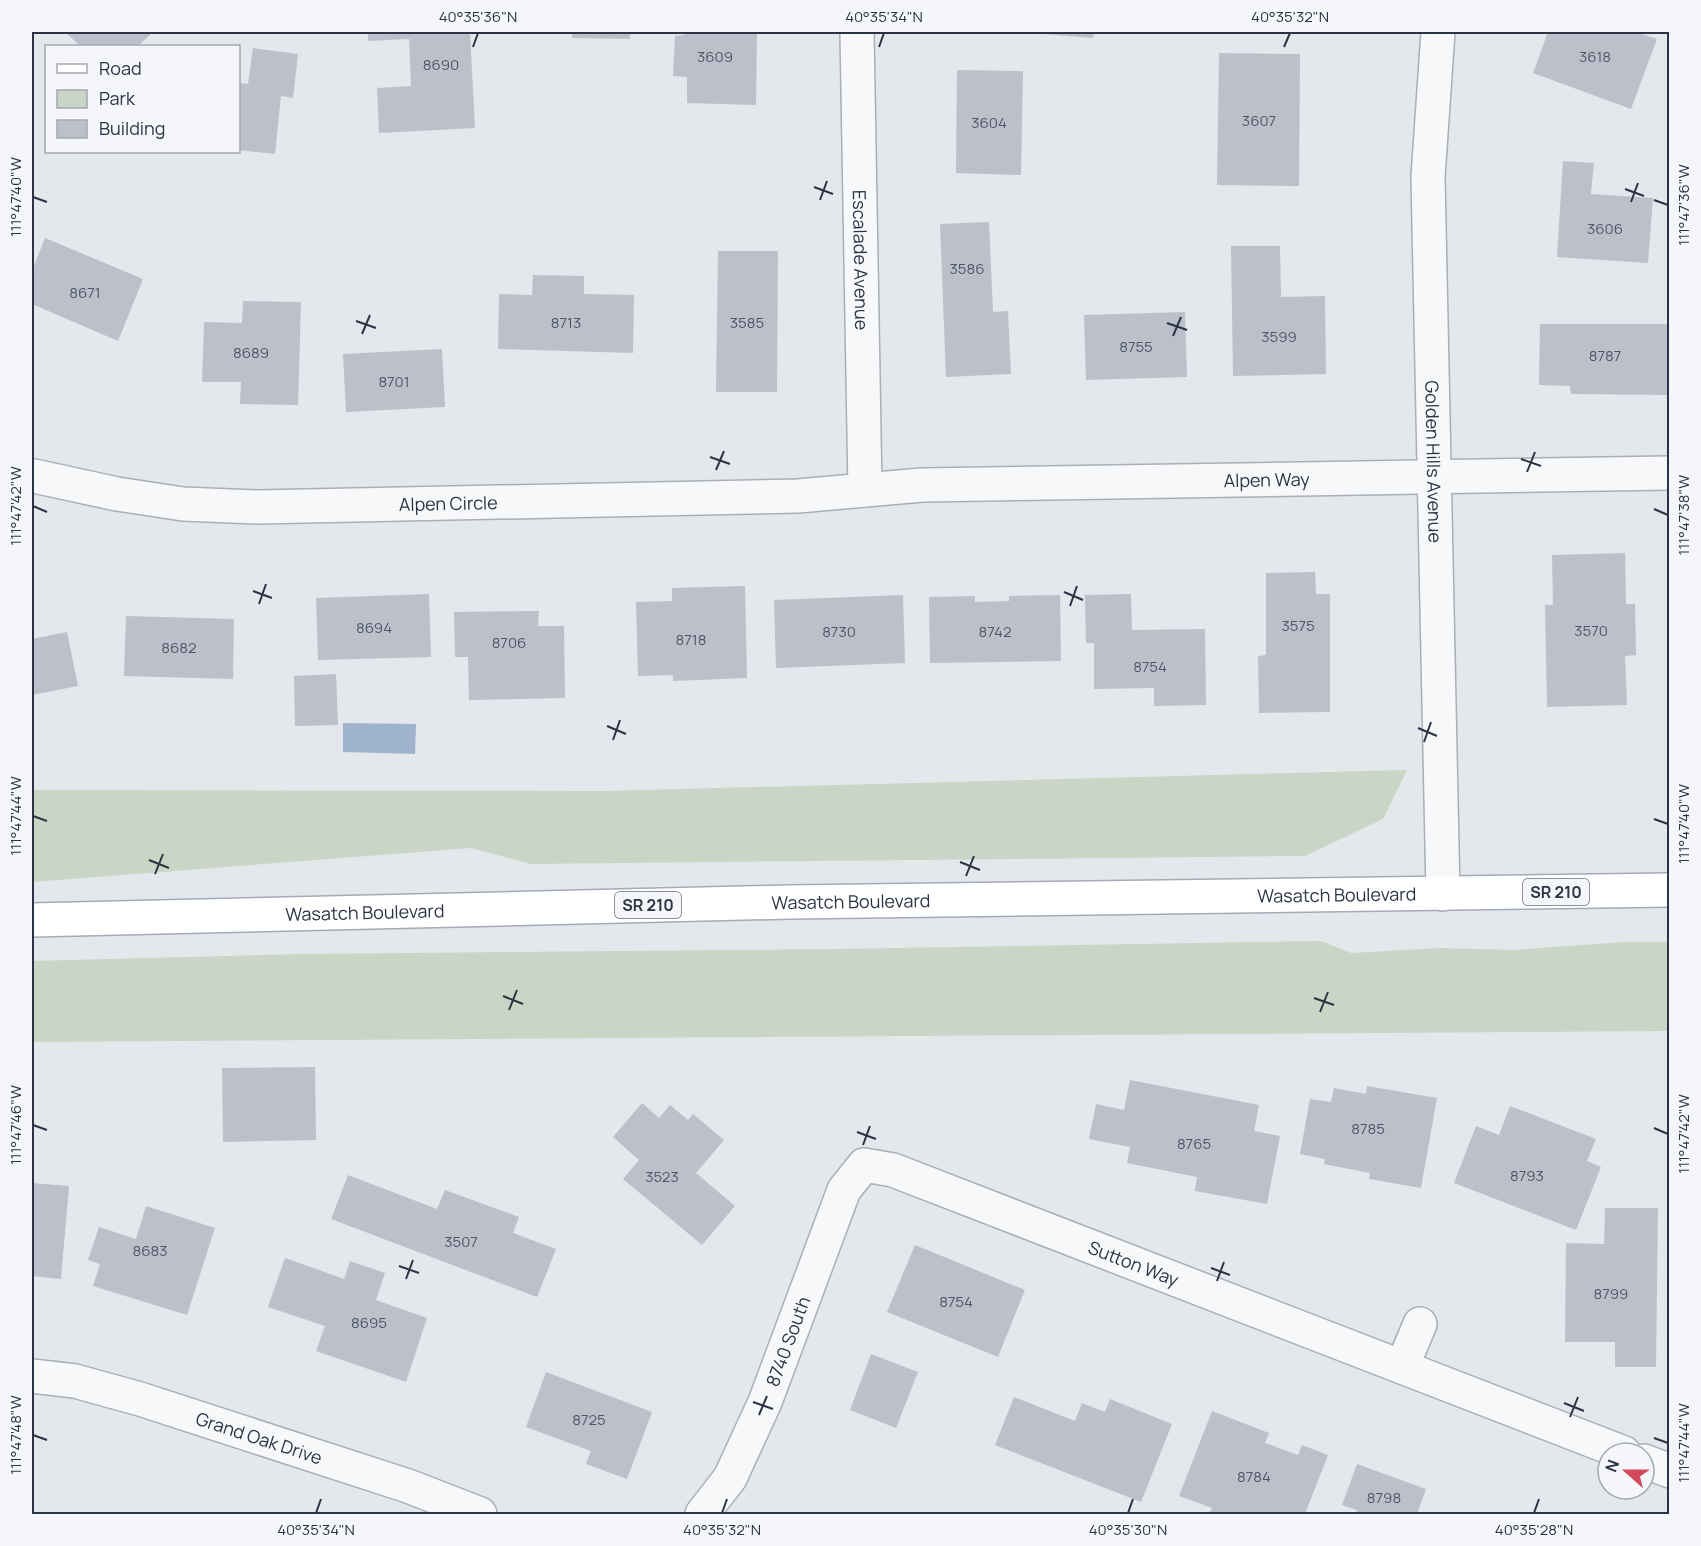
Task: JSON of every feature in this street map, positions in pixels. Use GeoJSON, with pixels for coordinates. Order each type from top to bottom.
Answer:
{"type":"FeatureCollection","features":[{"type":"Feature","properties":{"kind":"main road","name":"Wasatch Boulevard"},"geometry":{"type":"LineString","coordinates":[[32,920],[779,902],[1670,890]]}},
{"type":"Feature","properties":{"kind":"street","name":"Escalade Avenue"},"geometry":{"type":"LineString","coordinates":[[857,32],[865,490]]}},
{"type":"Feature","properties":{"kind":"street","name":"Golden Hills Avenue"},"geometry":{"type":"LineString","coordinates":[[1438,32],[1428,177],[1443,894]]}},
{"type":"Feature","properties":{"kind":"street","name":"Alpen Way"},"geometry":{"type":"LineString","coordinates":[[865,490],[934,485],[1670,473]]}},
{"type":"Feature","properties":{"kind":"street","name":"Alpen Circle"},"geometry":{"type":"LineString","coordinates":[[34,476],[117,494],[183,504],[258,507],[798,496],[865,490]]}},
{"type":"Feature","properties":{"kind":"street","name":"Sutton Way"},"geometry":{"type":"LineString","coordinates":[[864,1165],[893,1170],[1596,1442]]}},
{"type":"Feature","properties":{"kind":"street","name":"8740 South"},"geometry":{"type":"LineString","coordinates":[[702,1515],[730,1478],[765,1402],[844,1190],[864,1165]]}},
{"type":"Feature","properties":{"kind":"street"},"geometry":{"type":"LineString","coordinates":[[1402,1367],[1420,1324]]}},
{"type":"Feature","properties":{"kind":"street","name":"Grand Oak Drive"},"geometry":{"type":"LineString","coordinates":[[32,1376],[75,1381],[140,1400],[408,1486],[480,1515]]}},
{"type":"Feature","properties":{"kind":"green space"},"geometry":{"type":"Polygon","coordinates":[[[1407,770],[1383,819],[1305,856],[531,864],[471,848],[32,882],[32,790],[605,791],[1407,770]]]}},
{"type":"Feature","properties":{"kind":"green space"},"geometry":{"type":"Polygon","coordinates":[[[1321,941],[1351,953],[1440,948],[1514,950],[1624,942],[1669,942],[1669,1031],[32,1042],[32,961],[304,954],[837,949],[1321,941]]]}},
{"type":"Feature","properties":{"kind":"water"},"geometry":{"type":"Polygon","coordinates":[[[343,723],[416,724],[415,754],[343,752],[343,723]]]}},
{"type":"Feature","properties":{"kind":"building"},"geometry":{"type":"Polygon","coordinates":[[[65,32],[152,33],[139,45],[78,44],[65,32]]]}},
{"type":"Feature","properties":{"kind":"building"},"geometry":{"type":"Polygon","coordinates":[[[368,32],[470,32],[475,128],[379,133],[377,88],[411,86],[409,39],[368,41],[368,32]]]}},
{"type":"Feature","properties":{"kind":"building"},"geometry":{"type":"Polygon","coordinates":[[[572,32],[630,32],[630,39],[572,38],[572,32]]]}},
{"type":"Feature","properties":{"kind":"building"},"geometry":{"type":"Polygon","coordinates":[[[684,32],[757,32],[756,105],[687,103],[687,77],[673,76],[675,36],[684,35],[684,32]]]}},
{"type":"Feature","properties":{"kind":"building"},"geometry":{"type":"Polygon","coordinates":[[[1032,32],[1094,32],[1093,38],[1032,32]]]}},
{"type":"Feature","properties":{"kind":"building"},"geometry":{"type":"Polygon","coordinates":[[[1548,32],[1636,32],[1657,39],[1631,109],[1533,73],[1548,32]]]}},
{"type":"Feature","properties":{"kind":"building"},"geometry":{"type":"Polygon","coordinates":[[[253,48],[298,54],[293,98],[281,96],[275,154],[240,150],[240,83],[248,84],[253,48]]]}},
{"type":"Feature","properties":{"kind":"building"},"geometry":{"type":"Polygon","coordinates":[[[1219,53],[1300,54],[1299,186],[1217,185],[1219,53]]]}},
{"type":"Feature","properties":{"kind":"building"},"geometry":{"type":"Polygon","coordinates":[[[957,70],[1023,71],[1021,175],[956,173],[957,70]]]}},
{"type":"Feature","properties":{"kind":"building"},"geometry":{"type":"Polygon","coordinates":[[[1563,161],[1594,163],[1591,194],[1653,198],[1648,263],[1557,257],[1563,161]]]}},
{"type":"Feature","properties":{"kind":"building"},"geometry":{"type":"Polygon","coordinates":[[[989,222],[993,312],[1008,311],[1011,374],[946,377],[940,224],[989,222]]]}},
{"type":"Feature","properties":{"kind":"building"},"geometry":{"type":"Polygon","coordinates":[[[45,238],[143,279],[118,341],[32,304],[32,271],[45,238]]]}},
{"type":"Feature","properties":{"kind":"building"},"geometry":{"type":"Polygon","coordinates":[[[1231,246],[1280,246],[1281,297],[1325,296],[1326,374],[1233,376],[1231,246]]]}},
{"type":"Feature","properties":{"kind":"building"},"geometry":{"type":"Polygon","coordinates":[[[718,251],[778,251],[777,392],[716,392],[718,251]]]}},
{"type":"Feature","properties":{"kind":"building"},"geometry":{"type":"Polygon","coordinates":[[[533,275],[584,276],[584,294],[634,295],[633,353],[498,349],[499,294],[532,295],[533,275]]]}},
{"type":"Feature","properties":{"kind":"building"},"geometry":{"type":"Polygon","coordinates":[[[243,301],[301,302],[298,405],[240,404],[241,382],[202,382],[204,322],[242,323],[243,301]]]}},
{"type":"Feature","properties":{"kind":"building"},"geometry":{"type":"Polygon","coordinates":[[[1185,312],[1187,377],[1086,380],[1084,315],[1185,312]]]}},
{"type":"Feature","properties":{"kind":"building"},"geometry":{"type":"Polygon","coordinates":[[[1540,324],[1670,324],[1670,395],[1571,394],[1570,386],[1539,385],[1540,324]]]}},
{"type":"Feature","properties":{"kind":"building"},"geometry":{"type":"Polygon","coordinates":[[[442,349],[445,407],[346,412],[343,354],[442,349]]]}},
{"type":"Feature","properties":{"kind":"building"},"geometry":{"type":"Polygon","coordinates":[[[1625,553],[1626,604],[1635,604],[1636,655],[1625,656],[1627,705],[1547,707],[1545,605],[1553,605],[1552,555],[1625,553]]]}},
{"type":"Feature","properties":{"kind":"building"},"geometry":{"type":"Polygon","coordinates":[[[1315,572],[1316,594],[1330,594],[1330,712],[1259,713],[1258,656],[1266,655],[1266,573],[1315,572]]]}},
{"type":"Feature","properties":{"kind":"building"},"geometry":{"type":"Polygon","coordinates":[[[745,586],[747,678],[673,681],[673,675],[638,676],[636,602],[672,601],[672,588],[745,586]]]}},
{"type":"Feature","properties":{"kind":"building"},"geometry":{"type":"Polygon","coordinates":[[[429,594],[431,657],[318,660],[316,598],[429,594]]]}},
{"type":"Feature","properties":{"kind":"building"},"geometry":{"type":"Polygon","coordinates":[[[1131,594],[1132,630],[1205,629],[1206,705],[1154,706],[1154,688],[1094,689],[1094,643],[1086,643],[1085,595],[1131,594]]]}},
{"type":"Feature","properties":{"kind":"building"},"geometry":{"type":"Polygon","coordinates":[[[903,595],[905,663],[776,668],[774,600],[903,595]]]}},
{"type":"Feature","properties":{"kind":"building"},"geometry":{"type":"Polygon","coordinates":[[[1060,595],[1061,661],[930,663],[929,597],[975,596],[975,602],[1009,601],[1009,596],[1060,595]]]}},
{"type":"Feature","properties":{"kind":"building"},"geometry":{"type":"Polygon","coordinates":[[[539,611],[538,626],[564,626],[565,698],[469,700],[468,657],[455,657],[454,612],[539,611]]]}},
{"type":"Feature","properties":{"kind":"building"},"geometry":{"type":"Polygon","coordinates":[[[126,616],[234,619],[233,679],[124,676],[126,616]]]}},
{"type":"Feature","properties":{"kind":"building"},"geometry":{"type":"Polygon","coordinates":[[[67,632],[78,686],[32,695],[32,639],[67,632]]]}},
{"type":"Feature","properties":{"kind":"building"},"geometry":{"type":"Polygon","coordinates":[[[336,674],[338,725],[295,726],[294,676],[336,674]]]}},
{"type":"Feature","properties":{"kind":"building"},"geometry":{"type":"Polygon","coordinates":[[[315,1067],[316,1140],[223,1142],[222,1068],[315,1067]]]}},
{"type":"Feature","properties":{"kind":"building"},"geometry":{"type":"Polygon","coordinates":[[[1130,1080],[1259,1105],[1254,1131],[1280,1136],[1267,1204],[1195,1191],[1197,1177],[1127,1163],[1130,1147],[1089,1139],[1096,1104],[1124,1110],[1130,1080]]]}},
{"type":"Feature","properties":{"kind":"building"},"geometry":{"type":"Polygon","coordinates":[[[1367,1086],[1437,1098],[1421,1188],[1369,1179],[1370,1173],[1324,1164],[1325,1159],[1300,1154],[1310,1099],[1331,1102],[1334,1088],[1366,1094],[1367,1086]]]}},
{"type":"Feature","properties":{"kind":"building"},"geometry":{"type":"Polygon","coordinates":[[[642,1103],[659,1118],[670,1105],[688,1120],[693,1114],[724,1140],[696,1173],[735,1206],[702,1245],[623,1179],[639,1160],[613,1137],[642,1103]]]}},
{"type":"Feature","properties":{"kind":"building"},"geometry":{"type":"Polygon","coordinates":[[[1510,1106],[1596,1139],[1587,1161],[1601,1167],[1576,1230],[1454,1183],[1476,1126],[1499,1135],[1510,1106]]]}},
{"type":"Feature","properties":{"kind":"building"},"geometry":{"type":"Polygon","coordinates":[[[348,1175],[437,1209],[445,1190],[519,1217],[513,1233],[556,1249],[537,1297],[331,1219],[348,1175]]]}},
{"type":"Feature","properties":{"kind":"building"},"geometry":{"type":"Polygon","coordinates":[[[32,1183],[69,1186],[61,1279],[32,1276],[32,1183]]]}},
{"type":"Feature","properties":{"kind":"building"},"geometry":{"type":"Polygon","coordinates":[[[146,1206],[215,1228],[187,1315],[93,1286],[100,1264],[88,1260],[99,1227],[136,1239],[146,1206]]]}},
{"type":"Feature","properties":{"kind":"building"},"geometry":{"type":"Polygon","coordinates":[[[1605,1208],[1658,1208],[1656,1367],[1615,1367],[1615,1342],[1565,1342],[1566,1243],[1604,1244],[1605,1208]]]}},
{"type":"Feature","properties":{"kind":"building"},"geometry":{"type":"Polygon","coordinates":[[[915,1245],[1025,1290],[998,1357],[887,1312],[915,1245]]]}},
{"type":"Feature","properties":{"kind":"building"},"geometry":{"type":"Polygon","coordinates":[[[285,1258],[344,1279],[350,1261],[385,1273],[376,1300],[427,1318],[406,1382],[316,1351],[325,1326],[268,1307],[285,1258]]]}},
{"type":"Feature","properties":{"kind":"building"},"geometry":{"type":"Polygon","coordinates":[[[871,1354],[918,1372],[896,1428],[850,1410],[871,1354]]]}},
{"type":"Feature","properties":{"kind":"building"},"geometry":{"type":"Polygon","coordinates":[[[546,1372],[652,1412],[627,1479],[586,1464],[591,1451],[526,1427],[546,1372]]]}},
{"type":"Feature","properties":{"kind":"building"},"geometry":{"type":"Polygon","coordinates":[[[1014,1397],[1075,1421],[1082,1403],[1105,1412],[1110,1399],[1172,1424],[1141,1502],[995,1445],[1014,1397]]]}},
{"type":"Feature","properties":{"kind":"building"},"geometry":{"type":"Polygon","coordinates":[[[1212,1411],[1269,1433],[1265,1443],[1298,1455],[1302,1445],[1328,1455],[1305,1514],[1280,1512],[1280,1514],[1209,1514],[1212,1508],[1179,1496],[1212,1411]]]}},
{"type":"Feature","properties":{"kind":"building"},"geometry":{"type":"Polygon","coordinates":[[[1357,1464],[1426,1489],[1417,1514],[1356,1514],[1357,1510],[1342,1505],[1357,1464]]]}}]}
